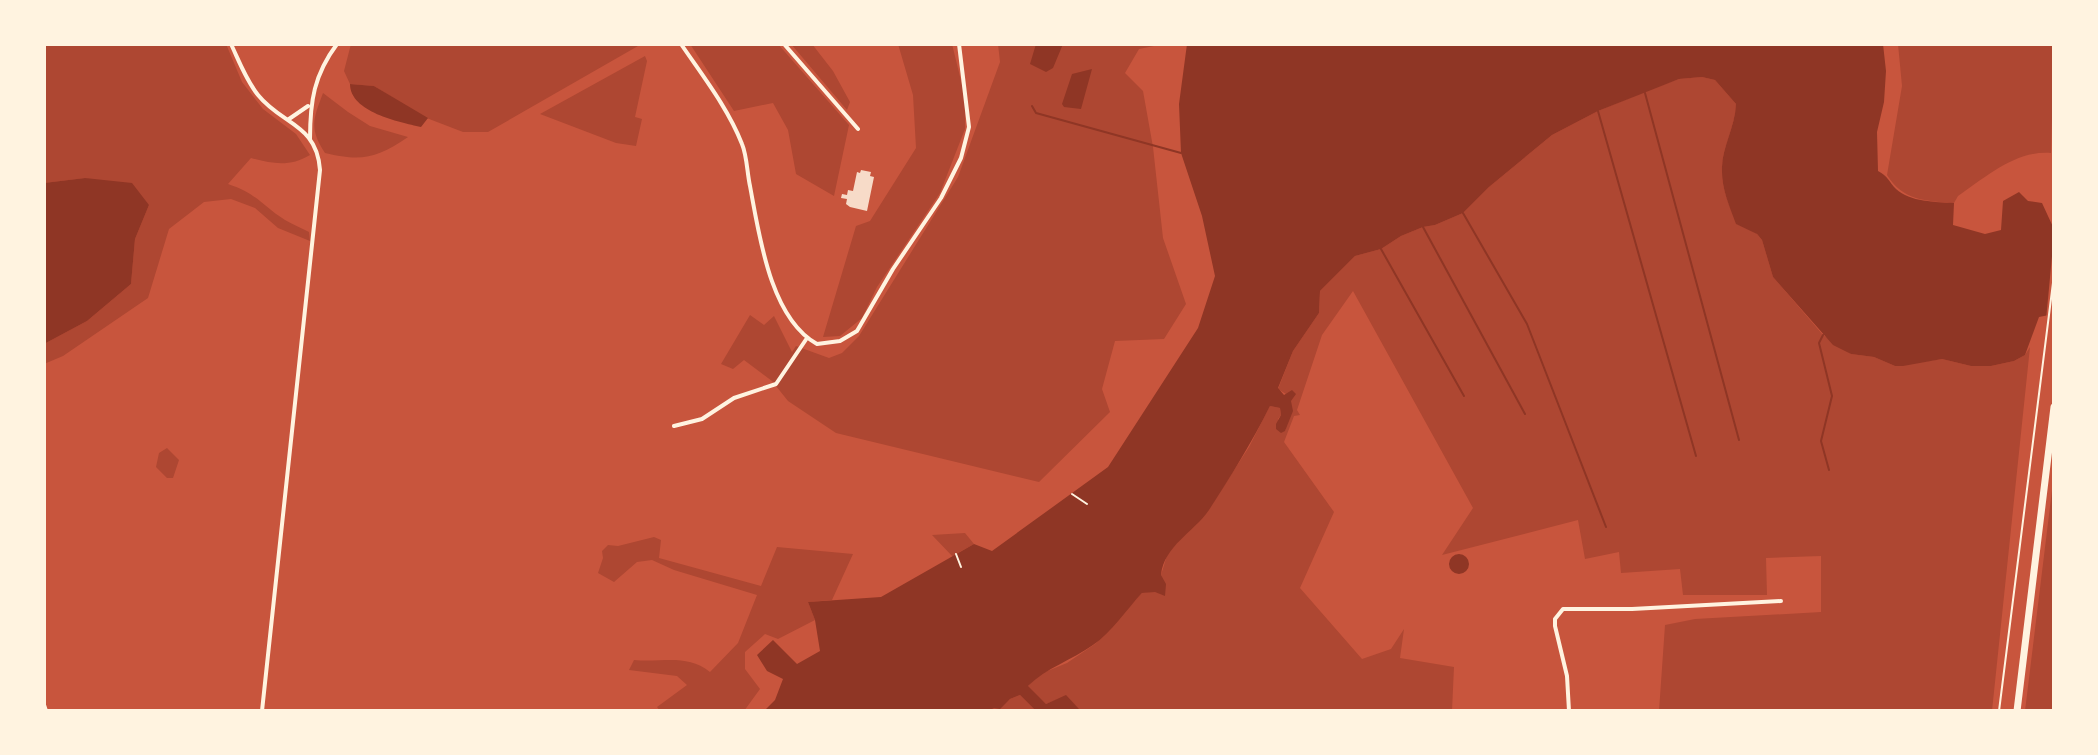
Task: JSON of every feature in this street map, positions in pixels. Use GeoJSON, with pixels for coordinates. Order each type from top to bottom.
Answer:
{"type":"FeatureCollection","features":[{"type":"Feature","properties":{"kind":"highway"},"geometry":{"type":"LineString","coordinates":[[2017,711],[2054,407]]}},
{"type":"Feature","properties":{"kind":"street"},"geometry":{"type":"LineString","coordinates":[[231,44],[259,95],[315,145],[320,170],[262,711]]}},
{"type":"Feature","properties":{"kind":"street"},"geometry":{"type":"LineString","coordinates":[[310,140],[310,105],[320,72],[337,44]]}},
{"type":"Feature","properties":{"kind":"street"},"geometry":{"type":"LineString","coordinates":[[681,44],[710,87],[742,145],[765,260],[782,304],[807,338],[817,344],[840,341],[857,331],[893,269],[941,198],[957,167],[969,127],[959,44]]}},
{"type":"Feature","properties":{"kind":"street"},"geometry":{"type":"LineString","coordinates":[[784,44],[858,129]]}},
{"type":"Feature","properties":{"kind":"street"},"geometry":{"type":"LineString","coordinates":[[288,120],[310,105]]}},
{"type":"Feature","properties":{"kind":"street"},"geometry":{"type":"LineString","coordinates":[[674,426],[702,419],[734,398],[776,384],[807,338]]}},
{"type":"Feature","properties":{"kind":"street"},"geometry":{"type":"LineString","coordinates":[[1569,711],[1567,676],[1555,626],[1555,619],[1563,609],[1632,609],[1781,601]]}},
{"type":"Feature","properties":{"kind":"path"},"geometry":{"type":"LineString","coordinates":[[1999,711],[2054,275]]}},
{"type":"Feature","properties":{"kind":"path"},"geometry":{"type":"LineString","coordinates":[[1072,494],[1087,504]]}},
{"type":"Feature","properties":{"kind":"path"},"geometry":{"type":"LineString","coordinates":[[956,554],[961,567]]}},
{"type":"Feature","properties":{"kind":"shaded area"},"geometry":{"type":"Polygon","coordinates":[[[44,44],[226,44],[242,82],[263,109],[296,134],[310,155],[281,163],[251,158],[228,184],[253,196],[285,220],[309,232],[310,241],[278,228],[255,208],[231,199],[204,202],[169,229],[148,298],[63,356],[44,364],[44,344],[87,321],[131,284],[135,239],[149,205],[85,178],[44,183],[44,44]]]}},
{"type":"Feature","properties":{"kind":"shaded area"},"geometry":{"type":"Polygon","coordinates":[[[351,44],[638,46],[488,132],[463,132],[424,117],[374,86],[350,84],[344,71],[351,44]]]}},
{"type":"Feature","properties":{"kind":"shaded area"},"geometry":{"type":"Polygon","coordinates":[[[690,44],[778,44],[849,125],[834,196],[796,174],[788,130],[773,103],[734,111],[690,44]]]}},
{"type":"Feature","properties":{"kind":"shaded area"},"geometry":{"type":"Polygon","coordinates":[[[791,44],[812,44],[833,71],[850,102],[847,110],[791,44]]]}},
{"type":"Feature","properties":{"kind":"shaded area"},"geometry":{"type":"Polygon","coordinates":[[[898,44],[952,44],[965,97],[965,129],[940,193],[877,287],[862,318],[840,336],[823,337],[856,226],[870,221],[916,148],[913,95],[898,44]]]}},
{"type":"Feature","properties":{"kind":"shaded area"},"geometry":{"type":"Polygon","coordinates":[[[998,44],[1164,44],[1139,49],[1125,73],[1143,91],[1163,238],[1186,304],[1164,339],[1115,341],[1102,389],[1110,412],[1039,482],[836,433],[788,401],[772,381],[744,360],[733,369],[721,364],[750,315],[764,325],[774,316],[792,352],[796,346],[829,358],[842,353],[859,336],[958,177],[1000,62],[998,44]]]}},
{"type":"Feature","properties":{"kind":"shaded area"},"geometry":{"type":"Polygon","coordinates":[[[1036,44],[1063,44],[1053,68],[1046,72],[1030,64],[1036,44]]]}},
{"type":"Feature","properties":{"kind":"shaded area"},"geometry":{"type":"Polygon","coordinates":[[[1187,44],[1883,44],[1886,71],[1884,102],[1877,132],[1878,171],[1908,197],[1954,203],[1953,225],[1985,234],[2001,230],[2003,201],[2019,192],[2028,201],[2042,203],[2054,229],[2054,314],[2039,317],[2025,355],[1991,366],[1971,366],[1942,359],[1895,366],[1874,357],[1851,354],[1833,345],[1773,277],[1762,240],[1757,234],[1736,224],[1724,189],[1722,167],[1736,104],[1715,80],[1702,77],[1679,79],[1598,111],[1552,135],[1489,187],[1463,213],[1401,236],[1381,249],[1355,256],[1320,291],[1319,313],[1293,351],[1278,388],[1284,395],[1292,390],[1296,394],[1291,401],[1293,411],[1285,431],[1281,433],[1276,429],[1280,408],[1270,406],[1209,510],[1174,547],[1163,565],[1161,575],[1166,584],[1165,596],[1155,592],[1142,593],[1100,640],[1028,686],[1046,704],[1066,695],[1081,711],[1036,711],[1020,695],[1010,699],[1000,709],[988,711],[764,711],[775,700],[783,679],[767,671],[757,655],[773,640],[797,664],[820,651],[815,620],[808,602],[881,597],[974,544],[992,551],[1108,467],[1198,328],[1215,276],[1202,216],[1181,153],[1179,104],[1187,44]]]}},
{"type":"Feature","properties":{"kind":"shaded area"},"geometry":{"type":"Polygon","coordinates":[[[1898,44],[2054,44],[2051,153],[2026,156],[2002,166],[1958,196],[1954,203],[1916,198],[1900,190],[1887,175],[1902,86],[1898,44]]]}},
{"type":"Feature","properties":{"kind":"shaded area"},"geometry":{"type":"Polygon","coordinates":[[[645,56],[647,61],[635,117],[642,119],[636,146],[616,143],[540,114],[645,56]]]}},
{"type":"Feature","properties":{"kind":"shaded area"},"geometry":{"type":"Polygon","coordinates":[[[1092,69],[1081,109],[1064,107],[1062,104],[1072,74],[1092,69]]]}},
{"type":"Feature","properties":{"kind":"shaded area"},"geometry":{"type":"Polygon","coordinates":[[[1702,77],[1715,80],[1736,104],[1722,175],[1737,224],[1756,233],[1762,240],[1773,277],[1823,335],[1851,354],[1874,357],[1895,366],[1942,359],[1971,366],[1991,366],[2014,361],[2025,355],[2030,347],[1992,711],[1659,711],[1665,625],[1695,619],[1821,612],[1821,556],[1766,558],[1767,595],[1683,595],[1680,569],[1621,573],[1619,552],[1585,559],[1578,520],[1442,555],[1473,508],[1353,291],[1322,335],[1297,410],[1300,415],[1294,416],[1284,442],[1334,512],[1300,588],[1362,659],[1391,649],[1404,629],[1400,658],[1454,667],[1452,711],[1081,711],[1066,696],[1046,704],[1027,687],[1040,674],[1067,663],[1095,644],[1142,593],[1165,589],[1161,575],[1168,552],[1207,512],[1249,447],[1270,406],[1280,408],[1278,419],[1285,431],[1286,394],[1278,389],[1293,351],[1319,313],[1320,291],[1355,256],[1381,249],[1401,236],[1463,213],[1489,187],[1552,135],[1598,111],[1679,79],[1702,77]]]}},
{"type":"Feature","properties":{"kind":"shaded area"},"geometry":{"type":"Polygon","coordinates":[[[350,84],[374,86],[428,118],[421,127],[377,114],[358,102],[350,84]]]}},
{"type":"Feature","properties":{"kind":"shaded area"},"geometry":{"type":"Polygon","coordinates":[[[323,93],[370,126],[408,137],[387,150],[369,156],[325,153],[314,124],[323,93]]]}},
{"type":"Feature","properties":{"kind":"shaded area"},"geometry":{"type":"Polygon","coordinates":[[[85,178],[132,183],[149,205],[135,239],[131,284],[87,321],[44,344],[44,183],[85,178]]]}},
{"type":"Feature","properties":{"kind":"shaded area"},"geometry":{"type":"Polygon","coordinates":[[[167,448],[179,460],[173,478],[167,478],[156,467],[159,453],[167,448]]]}},
{"type":"Feature","properties":{"kind":"shaded area"},"geometry":{"type":"Polygon","coordinates":[[[2054,474],[2054,711],[2025,711],[2054,474]]]}},
{"type":"Feature","properties":{"kind":"shaded area"},"geometry":{"type":"Polygon","coordinates":[[[965,533],[974,544],[954,558],[932,535],[965,533]]]}},
{"type":"Feature","properties":{"kind":"shaded area"},"geometry":{"type":"Polygon","coordinates":[[[654,537],[661,540],[659,558],[761,586],[777,547],[853,554],[832,600],[808,602],[815,620],[778,639],[765,634],[745,652],[745,669],[760,689],[744,711],[660,711],[657,707],[687,685],[677,676],[629,670],[634,660],[683,661],[710,672],[738,643],[757,595],[674,570],[652,560],[637,562],[614,582],[598,573],[602,551],[608,545],[618,546],[654,537]]]}},
{"type":"Feature","properties":{"kind":"shaded area"},"geometry":{"type":"Polygon","coordinates":[[[1459,554],[1466,557],[1469,564],[1466,571],[1459,574],[1452,571],[1449,564],[1452,557],[1459,554]]]}},
{"type":"Feature","properties":{"kind":"shaded area"},"geometry":{"type":"Polygon","coordinates":[[[1020,695],[1036,711],[988,711],[994,707],[1000,708],[1020,695]]]}},
{"type":"Feature","properties":{"kind":"pier"},"geometry":{"type":"Polygon","coordinates":[[[2054,235],[2054,309],[2053,319],[2046,320],[2054,235]]]}},
{"type":"Feature","properties":{"kind":"building"},"geometry":{"type":"Polygon","coordinates":[[[857,172],[871,172],[870,176],[874,177],[867,211],[850,207],[846,204],[847,199],[841,198],[842,194],[847,195],[848,190],[853,191],[857,172]]]}},
{"type":"Feature","properties":{"kind":"waterway"},"geometry":{"type":"LineString","coordinates":[[1645,93],[1739,440]]}},
{"type":"Feature","properties":{"kind":"waterway"},"geometry":{"type":"LineString","coordinates":[[1032,106],[1036,113],[1181,153]]}},
{"type":"Feature","properties":{"kind":"waterway"},"geometry":{"type":"LineString","coordinates":[[1598,111],[1696,456]]}},
{"type":"Feature","properties":{"kind":"waterway"},"geometry":{"type":"LineString","coordinates":[[1463,213],[1527,324],[1606,527]]}},
{"type":"Feature","properties":{"kind":"waterway"},"geometry":{"type":"LineString","coordinates":[[1423,227],[1525,414]]}},
{"type":"Feature","properties":{"kind":"waterway"},"geometry":{"type":"LineString","coordinates":[[1381,249],[1464,396]]}},
{"type":"Feature","properties":{"kind":"waterway"},"geometry":{"type":"LineString","coordinates":[[1823,335],[1819,343],[1832,396],[1821,441],[1829,470]]}}]}
